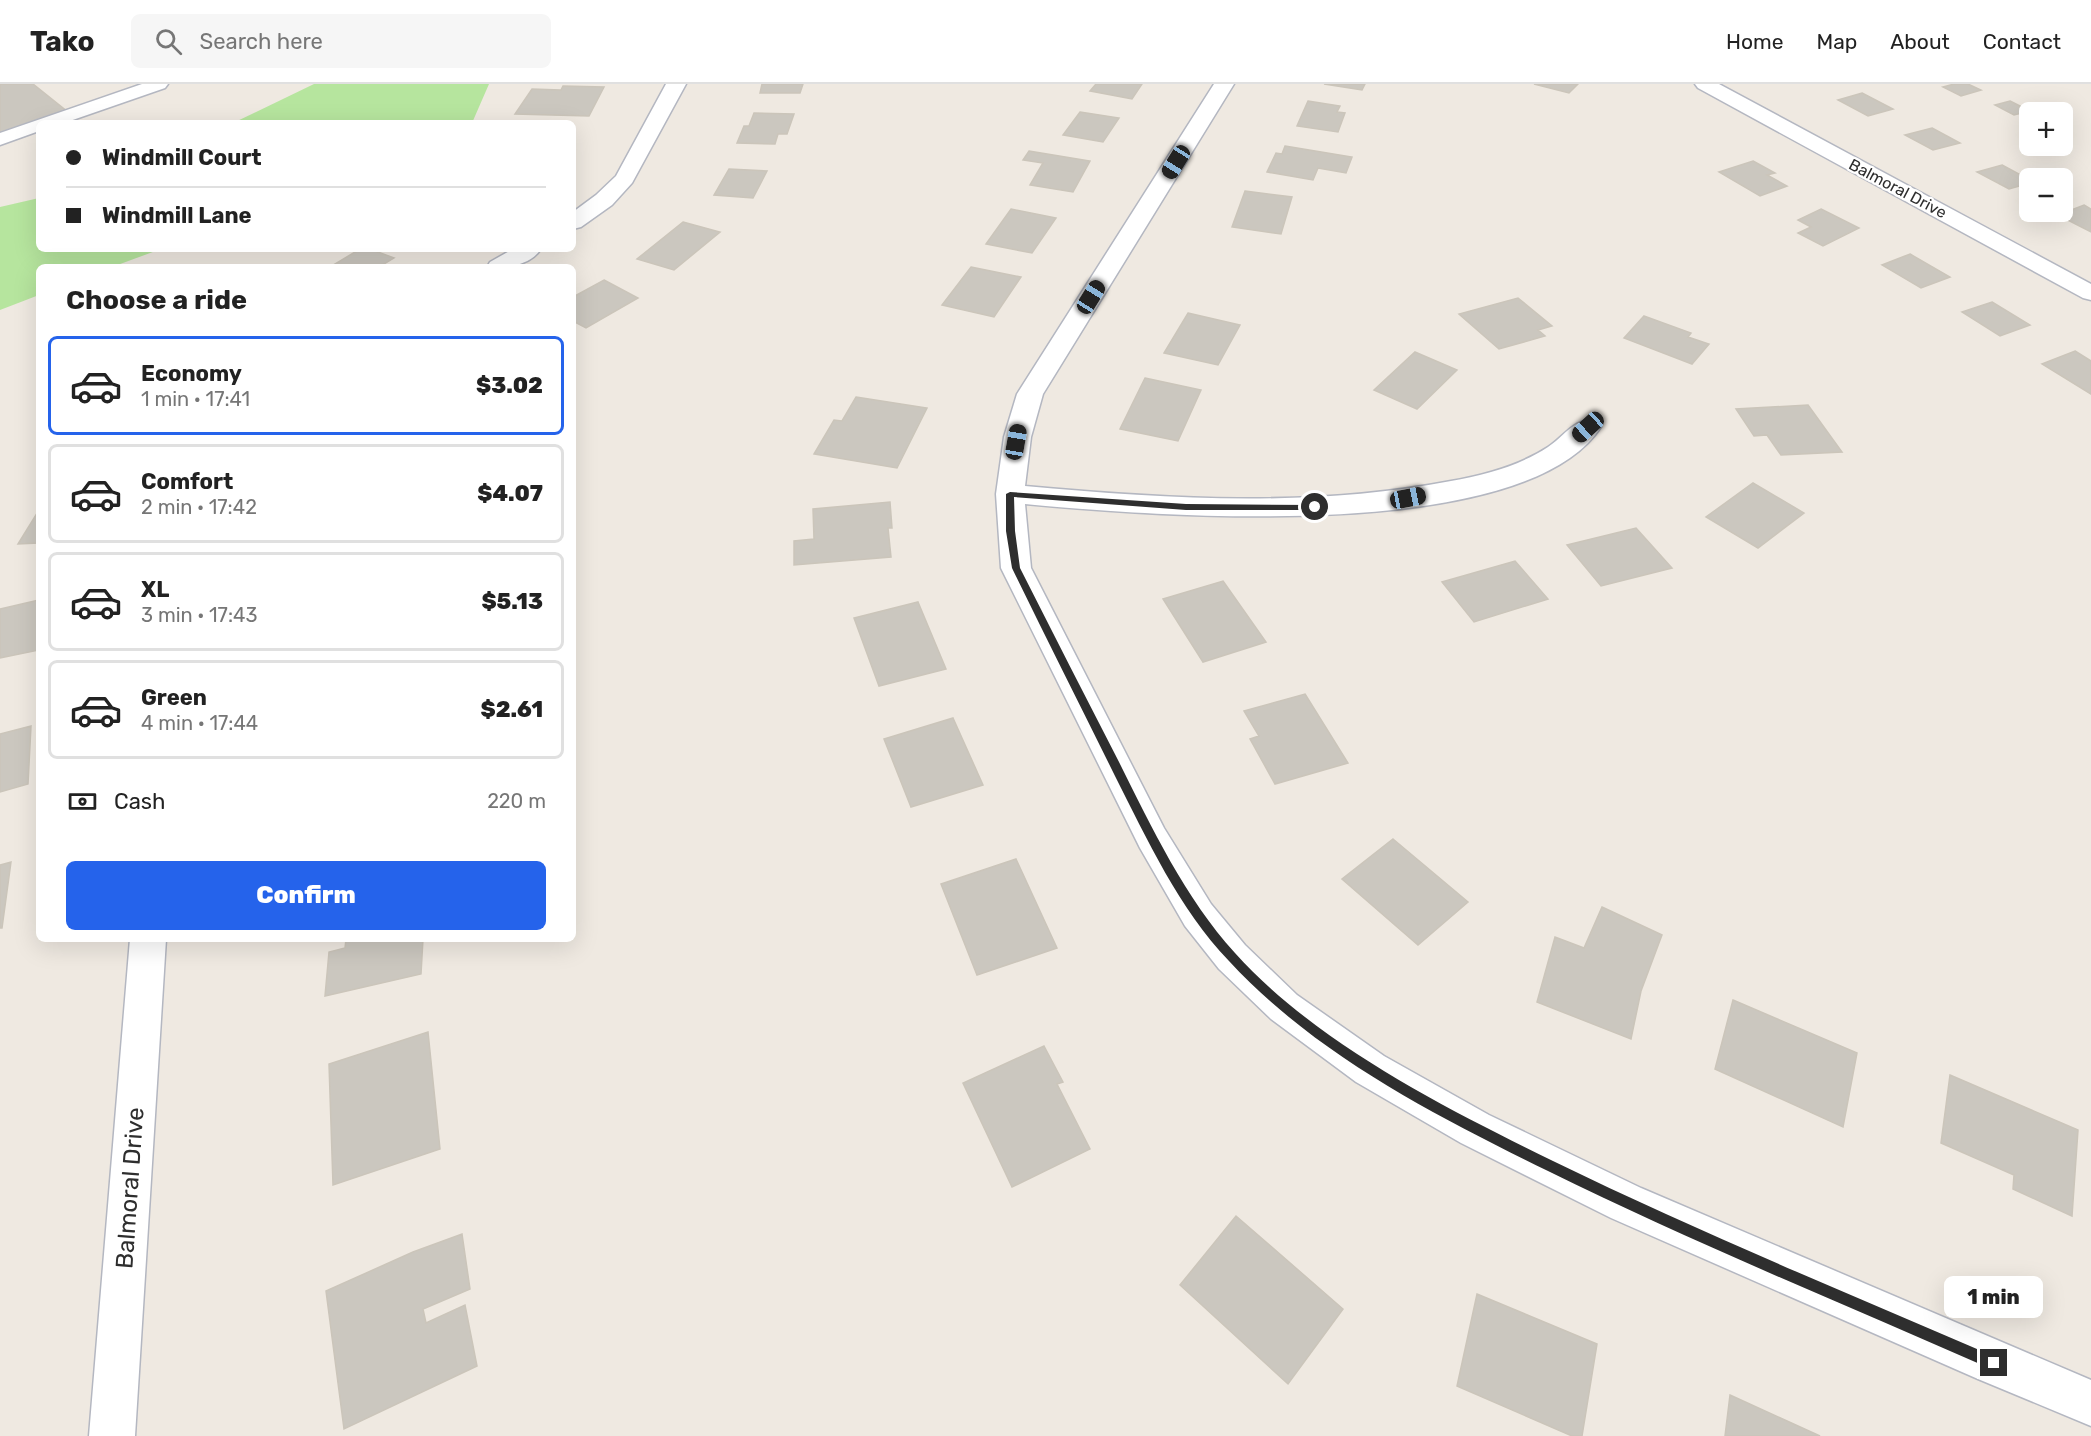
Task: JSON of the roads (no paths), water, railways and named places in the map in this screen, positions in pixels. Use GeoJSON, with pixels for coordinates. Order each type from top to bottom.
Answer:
{"type":"FeatureCollection","features":[{"type":"Feature","properties":{"kind":"street"},"geometry":{"type":"LineString","coordinates":[[576,220],[604,200],[625,179],[676,84]]}},
{"type":"Feature","properties":{"kind":"street"},"geometry":{"type":"LineString","coordinates":[[1224,84],[1030,394],[1019,424],[1010,494],[1010,531],[1016,568],[1152,838],[1198,915],[1232,957],[1284,1007],[1370,1069],[1475,1129],[1626,1203],[1983,1359],[2091,1403]]}},
{"type":"Feature","properties":{"kind":"street","name":"Balmoral Drive"},"geometry":{"type":"LineString","coordinates":[[1705,84],[2091,293]]}},
{"type":"Feature","properties":{"kind":"street"},"geometry":{"type":"LineString","coordinates":[[503,264],[525,252]]}},
{"type":"Feature","properties":{"kind":"street"},"geometry":{"type":"LineString","coordinates":[[1010,494],[1186,507],[1277,509],[1387,502],[1503,478],[1554,456],[1588,427]]}},
{"type":"Feature","properties":{"kind":"street","name":"Balmoral Drive"},"geometry":{"type":"LineString","coordinates":[[112,1436],[148,942]]}},
{"type":"Feature","properties":{"kind":"lane"},"geometry":{"type":"LineString","coordinates":[[55,120],[159,84]]}},
{"type":"Feature","properties":{"kind":"lane"},"geometry":{"type":"LineString","coordinates":[[0,139],[36,126]]}}]}
